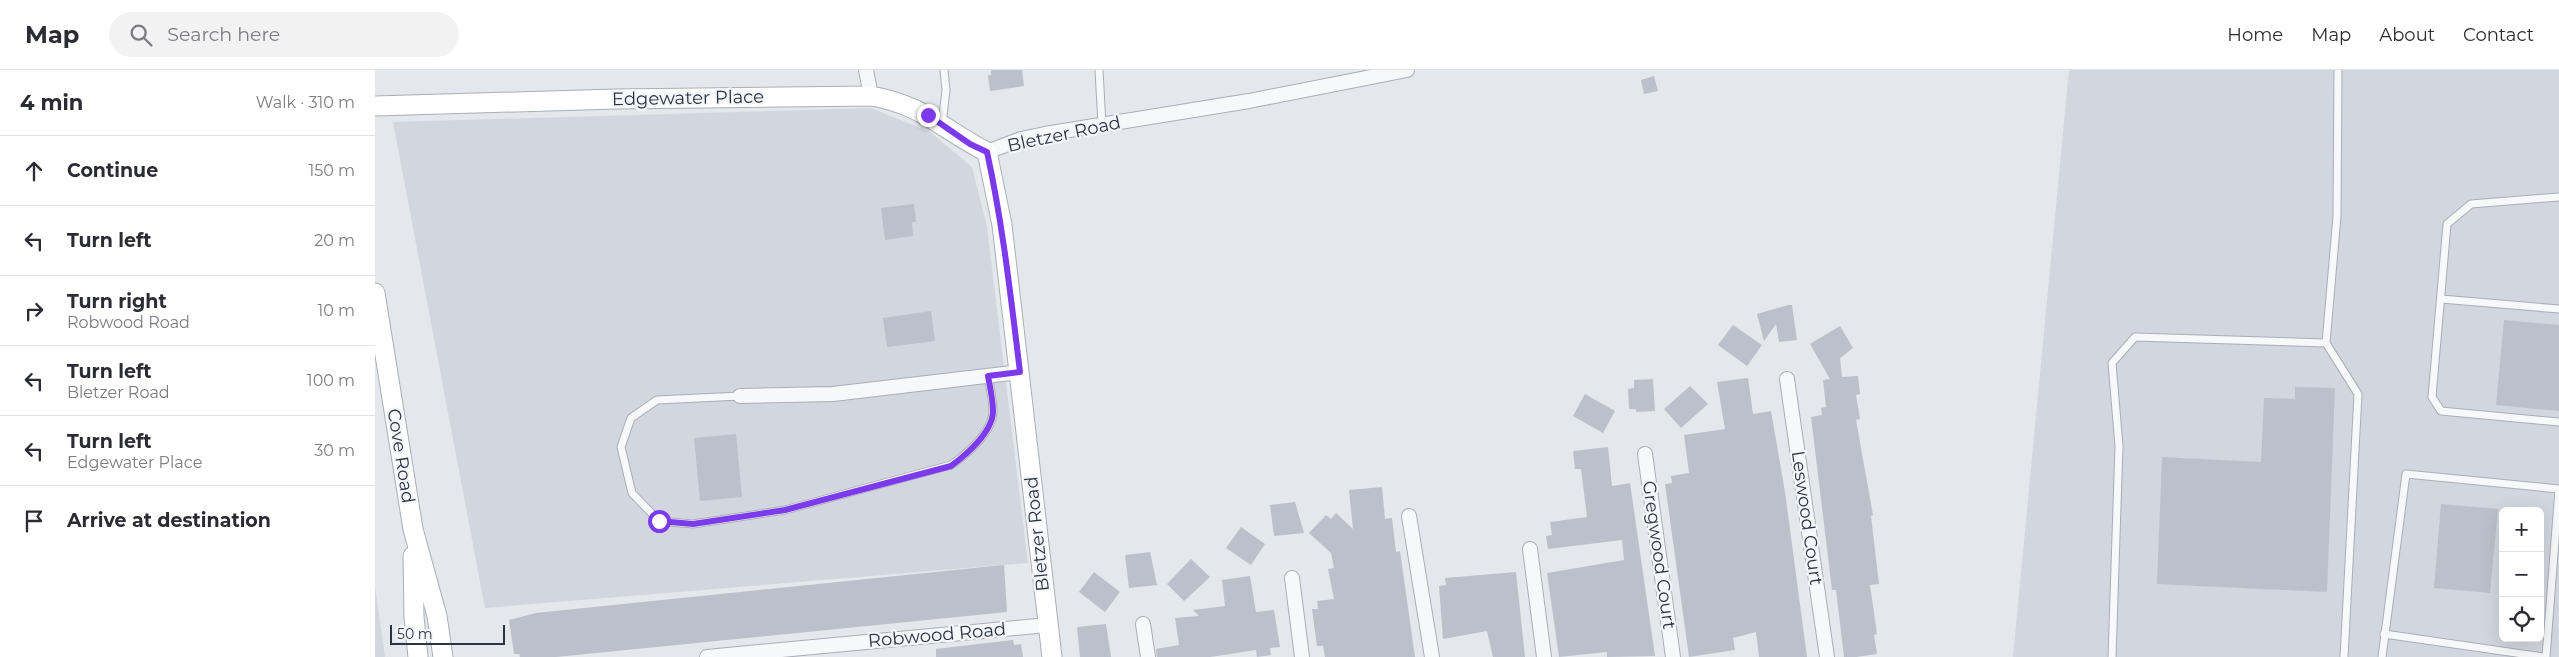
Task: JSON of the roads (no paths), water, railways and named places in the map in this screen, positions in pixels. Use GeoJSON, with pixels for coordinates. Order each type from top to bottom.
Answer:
{"type":"FeatureCollection","features":[{"type":"Feature","properties":{"kind":"street"},"geometry":{"type":"LineString","coordinates":[[866,70],[871,96]]}},
{"type":"Feature","properties":{"kind":"street","name":"Bletzer Road"},"geometry":{"type":"LineString","coordinates":[[1052,657],[1020,372],[1001,225],[987,152],[1021,139],[1249,101],[1407,70]]}},
{"type":"Feature","properties":{"kind":"street","name":"Edgewater Place"},"geometry":{"type":"LineString","coordinates":[[375,106],[625,98],[871,96],[904,104],[987,152]]}},
{"type":"Feature","properties":{"kind":"street","name":"Cove Road"},"geometry":{"type":"LineString","coordinates":[[375,294],[413,530],[437,616],[443,657]]}},
{"type":"Feature","properties":{"kind":"street"},"geometry":{"type":"LineString","coordinates":[[740,396],[833,394],[1020,372]]}},
{"type":"Feature","properties":{"kind":"street","name":"Leswood Court"},"geometry":{"type":"LineString","coordinates":[[1787,379],[1827,657]]}},
{"type":"Feature","properties":{"kind":"street","name":"Gregwood Court"},"geometry":{"type":"LineString","coordinates":[[1645,454],[1673,657]]}},
{"type":"Feature","properties":{"kind":"street"},"geometry":{"type":"LineString","coordinates":[[1409,516],[1432,657]]}},
{"type":"Feature","properties":{"kind":"street","name":"Cove Road"},"geometry":{"type":"LineString","coordinates":[[413,530],[414,618],[418,657]]}},
{"type":"Feature","properties":{"kind":"street"},"geometry":{"type":"LineString","coordinates":[[1530,549],[1544,657]]}},
{"type":"Feature","properties":{"kind":"street"},"geometry":{"type":"LineString","coordinates":[[1291,578],[1302,657]]}},
{"type":"Feature","properties":{"kind":"street"},"geometry":{"type":"LineString","coordinates":[[1143,624],[1148,657]]}},
{"type":"Feature","properties":{"kind":"street","name":"Robwood Road"},"geometry":{"type":"LineString","coordinates":[[707,657],[1047,625]]}},
{"type":"Feature","properties":{"kind":"lane"},"geometry":{"type":"LineString","coordinates":[[942,125],[946,90],[944,70]]}},
{"type":"Feature","properties":{"kind":"lane"},"geometry":{"type":"LineString","coordinates":[[1099,70],[1101,125]]}},
{"type":"Feature","properties":{"kind":"lane"},"geometry":{"type":"LineString","coordinates":[[2338,70],[2337,216],[2326,343],[2357,394],[2343,657]]}},
{"type":"Feature","properties":{"kind":"lane"},"geometry":{"type":"LineString","coordinates":[[2559,197],[2471,204],[2447,224],[2432,397],[2441,411],[2559,422]]}},
{"type":"Feature","properties":{"kind":"lane"},"geometry":{"type":"LineString","coordinates":[[2441,299],[2559,309]]}},
{"type":"Feature","properties":{"kind":"lane"},"geometry":{"type":"LineString","coordinates":[[2112,657],[2119,446],[2111,363],[2135,338],[2326,343]]}},
{"type":"Feature","properties":{"kind":"lane"},"geometry":{"type":"LineString","coordinates":[[740,396],[657,400],[631,418],[621,447],[632,494],[659,521],[693,524],[785,510],[951,466],[963,457],[990,424],[993,411],[988,376]]}},
{"type":"Feature","properties":{"kind":"lane"},"geometry":{"type":"LineString","coordinates":[[2382,657],[2384,634],[2406,474],[2559,489],[2550,625],[2545,657],[2384,634]]}}]}
